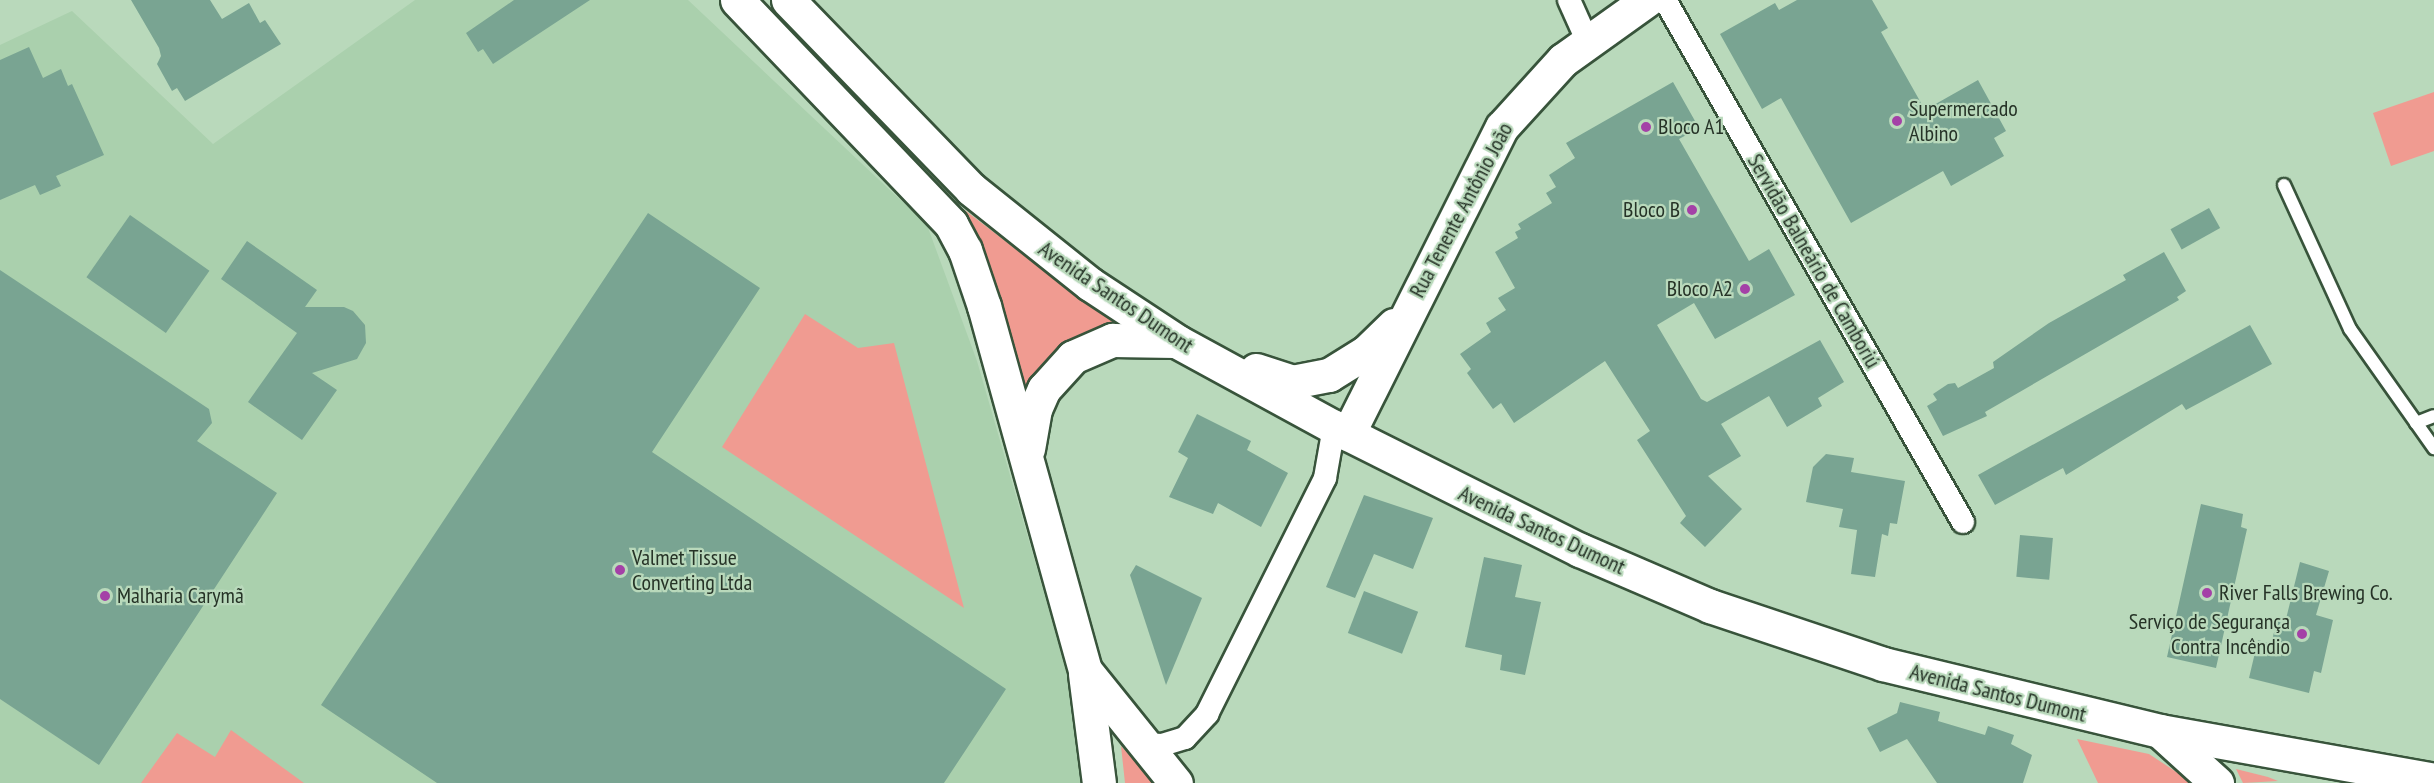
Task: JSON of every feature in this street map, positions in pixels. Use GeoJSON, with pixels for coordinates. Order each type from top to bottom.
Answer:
{"type":"FeatureCollection","features":[{"type":"Feature","properties":{"kind":"main road"},"geometry":{"type":"LineString","coordinates":[[737,0],[893,159],[951,224],[965,250],[1027,460],[1085,670],[1098,783]]}},
{"type":"Feature","properties":{"kind":"main road","name":"Avenida Santos Dumont"},"geometry":{"type":"LineString","coordinates":[[788,0],[971,189],[1090,284],[1178,342],[1341,431],[1580,550],[1710,606],[1883,664],[2160,732],[2343,767],[2434,780]]}},
{"type":"Feature","properties":{"kind":"main road","name":"Rua Tenente Antônio João"},"geometry":{"type":"LineString","coordinates":[[1341,431],[1408,311],[1502,127],[1539,83],[1587,40],[1647,0]]}},
{"type":"Feature","properties":{"kind":"main road"},"geometry":{"type":"LineString","coordinates":[[1090,284],[1137,303],[1254,369],[1292,382],[1342,369],[1366,352],[1408,311]]}},
{"type":"Feature","properties":{"kind":"main road"},"geometry":{"type":"LineString","coordinates":[[1027,460],[1035,409],[1044,389],[1073,357],[1112,340],[1154,338],[1178,342]]}},
{"type":"Feature","properties":{"kind":"main road"},"geometry":{"type":"LineString","coordinates":[[1085,670],[1141,744],[1176,783]]}},
{"type":"Feature","properties":{"kind":"main road"},"geometry":{"type":"LineString","coordinates":[[2160,732],[2217,783]]}},
{"type":"Feature","properties":{"kind":"main road"},"geometry":{"type":"LineString","coordinates":[[2302,783],[2343,767]]}},
{"type":"Feature","properties":{"kind":"street"},"geometry":{"type":"LineString","coordinates":[[1569,0],[1587,40]]}},
{"type":"Feature","properties":{"kind":"street","name":"Servidão Balneário de Camboriú"},"geometry":{"type":"LineString","coordinates":[[1665,0],[1963,522]]}},
{"type":"Feature","properties":{"kind":"street","name":"Rua Tenente Antônio João"},"geometry":{"type":"LineString","coordinates":[[1141,744],[1162,745],[1185,738],[1207,714],[1325,478],[1341,431]]}},
{"type":"Feature","properties":{"kind":"lane"},"geometry":{"type":"LineString","coordinates":[[2284,185],[2350,329],[2434,448]]}},
{"type":"Feature","properties":{"kind":"lane"},"geometry":{"type":"LineString","coordinates":[[2416,423],[2434,416]]}},
{"type":"Feature","properties":{"kind":"shaded area"},"geometry":{"type":"Polygon","coordinates":[[[415,0],[688,0],[927,225],[977,361],[1087,742],[1086,783],[0,783],[0,45],[72,11],[213,144],[415,0]]]}},
{"type":"Feature","properties":{"kind":"shaded area"},"geometry":{"type":"Polygon","coordinates":[[[2434,92],[2434,151],[2391,166],[2373,113],[2434,92]]]}},
{"type":"Feature","properties":{"kind":"shaded area"},"geometry":{"type":"Polygon","coordinates":[[[962,208],[1084,301],[1128,329],[1025,399],[985,258],[962,208]]]}},
{"type":"Feature","properties":{"kind":"shaded area"},"geometry":{"type":"Polygon","coordinates":[[[805,314],[858,348],[894,343],[964,608],[722,447],[805,314]]]}},
{"type":"Feature","properties":{"kind":"shaded area"},"geometry":{"type":"Polygon","coordinates":[[[231,730],[304,783],[141,783],[177,733],[215,757],[231,730]]]}},
{"type":"Feature","properties":{"kind":"shaded area"},"geometry":{"type":"Polygon","coordinates":[[[2077,739],[2149,754],[2193,783],[2098,783],[2077,739]]]}},
{"type":"Feature","properties":{"kind":"shaded area"},"geometry":{"type":"Polygon","coordinates":[[[1121,746],[1151,779],[1155,783],[1125,783],[1121,746]]]}},
{"type":"Feature","properties":{"kind":"shaded area"},"geometry":{"type":"Polygon","coordinates":[[[2236,769],[2268,777],[2278,781],[2243,783],[2236,769]]]}},
{"type":"Feature","properties":{"kind":"building"},"geometry":{"type":"Polygon","coordinates":[[[131,0],[210,0],[222,19],[249,3],[260,23],[265,20],[281,44],[185,101],[177,88],[172,91],[157,64],[161,56],[159,48],[131,0]]]}},
{"type":"Feature","properties":{"kind":"building"},"geometry":{"type":"Polygon","coordinates":[[[514,0],[590,0],[493,64],[483,49],[478,52],[466,33],[514,0]]]}},
{"type":"Feature","properties":{"kind":"building","name":"Supermercado Albino"},"geometry":{"type":"Polygon","coordinates":[[[1797,0],[1872,0],[1888,28],[1881,32],[1925,110],[1978,80],[2006,131],[1994,138],[2004,156],[1951,186],[1943,171],[1851,223],[1781,98],[1762,109],[1720,34],[1775,3],[1779,10],[1797,0]]]}},
{"type":"Feature","properties":{"kind":"building"},"geometry":{"type":"Polygon","coordinates":[[[29,47],[43,78],[61,69],[68,86],[72,84],[104,155],[56,176],[61,186],[40,195],[35,185],[0,200],[0,60],[29,47]]]}},
{"type":"Feature","properties":{"kind":"building"},"geometry":{"type":"Polygon","coordinates":[[[1673,82],[1699,128],[1679,139],[1749,261],[1769,249],[1795,295],[1715,339],[1694,303],[1657,325],[1701,399],[1707,402],[1820,340],[1844,382],[1818,398],[1822,406],[1787,427],[1769,396],[1721,424],[1741,456],[1708,476],[1742,509],[1705,547],[1680,523],[1686,516],[1637,440],[1650,431],[1605,361],[1514,423],[1501,403],[1493,409],[1467,373],[1471,369],[1460,354],[1491,332],[1486,323],[1506,310],[1498,298],[1515,288],[1495,252],[1518,238],[1515,232],[1521,229],[1518,224],[1552,203],[1546,193],[1556,187],[1549,175],[1575,158],[1566,143],[1673,82]]]}},
{"type":"Feature","properties":{"kind":"building"},"geometry":{"type":"Polygon","coordinates":[[[2209,208],[2220,228],[2182,249],[2171,229],[2209,208]]]}},
{"type":"Feature","properties":{"kind":"building","name":"Valmet Tissue Converting Ltda"},"geometry":{"type":"Polygon","coordinates":[[[648,213],[760,288],[652,452],[1006,689],[944,783],[437,783],[321,705],[648,213]]]}},
{"type":"Feature","properties":{"kind":"building"},"geometry":{"type":"Polygon","coordinates":[[[130,215],[209,271],[166,333],[86,277],[130,215]]]}},
{"type":"Feature","properties":{"kind":"building"},"geometry":{"type":"Polygon","coordinates":[[[247,241],[317,290],[305,307],[344,307],[353,311],[365,325],[366,343],[357,359],[312,373],[337,390],[302,440],[248,402],[297,333],[221,279],[247,241]]]}},
{"type":"Feature","properties":{"kind":"building"},"geometry":{"type":"Polygon","coordinates":[[[2164,252],[2186,291],[2177,297],[2179,300],[1985,412],[1987,416],[1943,436],[1927,406],[1937,400],[1933,394],[1948,384],[1955,383],[1958,388],[1994,368],[1993,362],[2049,323],[2126,280],[2123,275],[2164,252]]]}},
{"type":"Feature","properties":{"kind":"building","name":"Malharia Carymã"},"geometry":{"type":"Polygon","coordinates":[[[0,270],[209,409],[212,423],[197,441],[277,493],[99,765],[0,699],[0,270]]]}},
{"type":"Feature","properties":{"kind":"building"},"geometry":{"type":"Polygon","coordinates":[[[2250,325],[2272,364],[2186,410],[2182,404],[2066,475],[2063,468],[1995,505],[1978,475],[2250,325]]]}},
{"type":"Feature","properties":{"kind":"building"},"geometry":{"type":"Polygon","coordinates":[[[1197,414],[1251,441],[1247,450],[1288,473],[1261,527],[1218,503],[1213,514],[1169,497],[1188,458],[1178,452],[1197,414]]]}},
{"type":"Feature","properties":{"kind":"building"},"geometry":{"type":"Polygon","coordinates":[[[1826,454],[1854,458],[1851,472],[1905,481],[1897,524],[1890,523],[1888,536],[1882,534],[1875,577],[1851,574],[1857,530],[1839,527],[1843,509],[1806,502],[1813,467],[1826,454]]]}},
{"type":"Feature","properties":{"kind":"building"},"geometry":{"type":"Polygon","coordinates":[[[1364,495],[1433,518],[1413,569],[1374,554],[1355,598],[1326,587],[1364,495]]]}},
{"type":"Feature","properties":{"kind":"building","name":"River Falls Brewing Co."},"geometry":{"type":"Polygon","coordinates":[[[2201,504],[2243,514],[2241,527],[2247,529],[2216,668],[2167,657],[2201,504]]]}},
{"type":"Feature","properties":{"kind":"building"},"geometry":{"type":"Polygon","coordinates":[[[2020,535],[2053,538],[2049,580],[2016,577],[2020,535]]]}},
{"type":"Feature","properties":{"kind":"building"},"geometry":{"type":"Polygon","coordinates":[[[1484,557],[1522,565],[1515,597],[1541,602],[1525,675],[1500,670],[1502,655],[1465,647],[1484,557]]]}},
{"type":"Feature","properties":{"kind":"building","name":"Serviço de Segurança Contra Incêndio"},"geometry":{"type":"Polygon","coordinates":[[[2300,562],[2329,571],[2316,615],[2333,620],[2321,673],[2314,671],[2309,693],[2249,678],[2258,640],[2271,644],[2277,621],[2285,623],[2300,562]]]}},
{"type":"Feature","properties":{"kind":"building"},"geometry":{"type":"Polygon","coordinates":[[[1136,565],[1202,598],[1166,685],[1130,575],[1136,565]]]}},
{"type":"Feature","properties":{"kind":"building"},"geometry":{"type":"Polygon","coordinates":[[[1364,591],[1418,612],[1402,654],[1348,633],[1364,591]]]}},
{"type":"Feature","properties":{"kind":"building"},"geometry":{"type":"Polygon","coordinates":[[[1900,702],[1940,712],[1938,721],[1985,735],[1988,726],[2014,735],[2011,744],[2032,755],[2023,783],[1937,783],[1907,739],[1880,752],[1867,728],[1897,713],[1900,702]]]}},
{"type":"Feature","properties":{"kind":"place","name":"Supermercado Albino"},"geometry":{"type":"Point","coordinates":[1897,121]}},
{"type":"Feature","properties":{"kind":"place","name":"Bloco A1"},"geometry":{"type":"Point","coordinates":[1646,127]}},
{"type":"Feature","properties":{"kind":"place","name":"Bloco B"},"geometry":{"type":"Point","coordinates":[1692,210]}},
{"type":"Feature","properties":{"kind":"place","name":"Bloco A2"},"geometry":{"type":"Point","coordinates":[1745,289]}},
{"type":"Feature","properties":{"kind":"place","name":"Valmet Tissue Converting Ltda"},"geometry":{"type":"Point","coordinates":[620,570]}},
{"type":"Feature","properties":{"kind":"place","name":"River Falls Brewing Co."},"geometry":{"type":"Point","coordinates":[2207,593]}},
{"type":"Feature","properties":{"kind":"place","name":"Malharia Carymã"},"geometry":{"type":"Point","coordinates":[105,596]}},
{"type":"Feature","properties":{"kind":"place","name":"Serviço de Segurança Contra Incêndio"},"geometry":{"type":"Point","coordinates":[2302,634]}}]}
